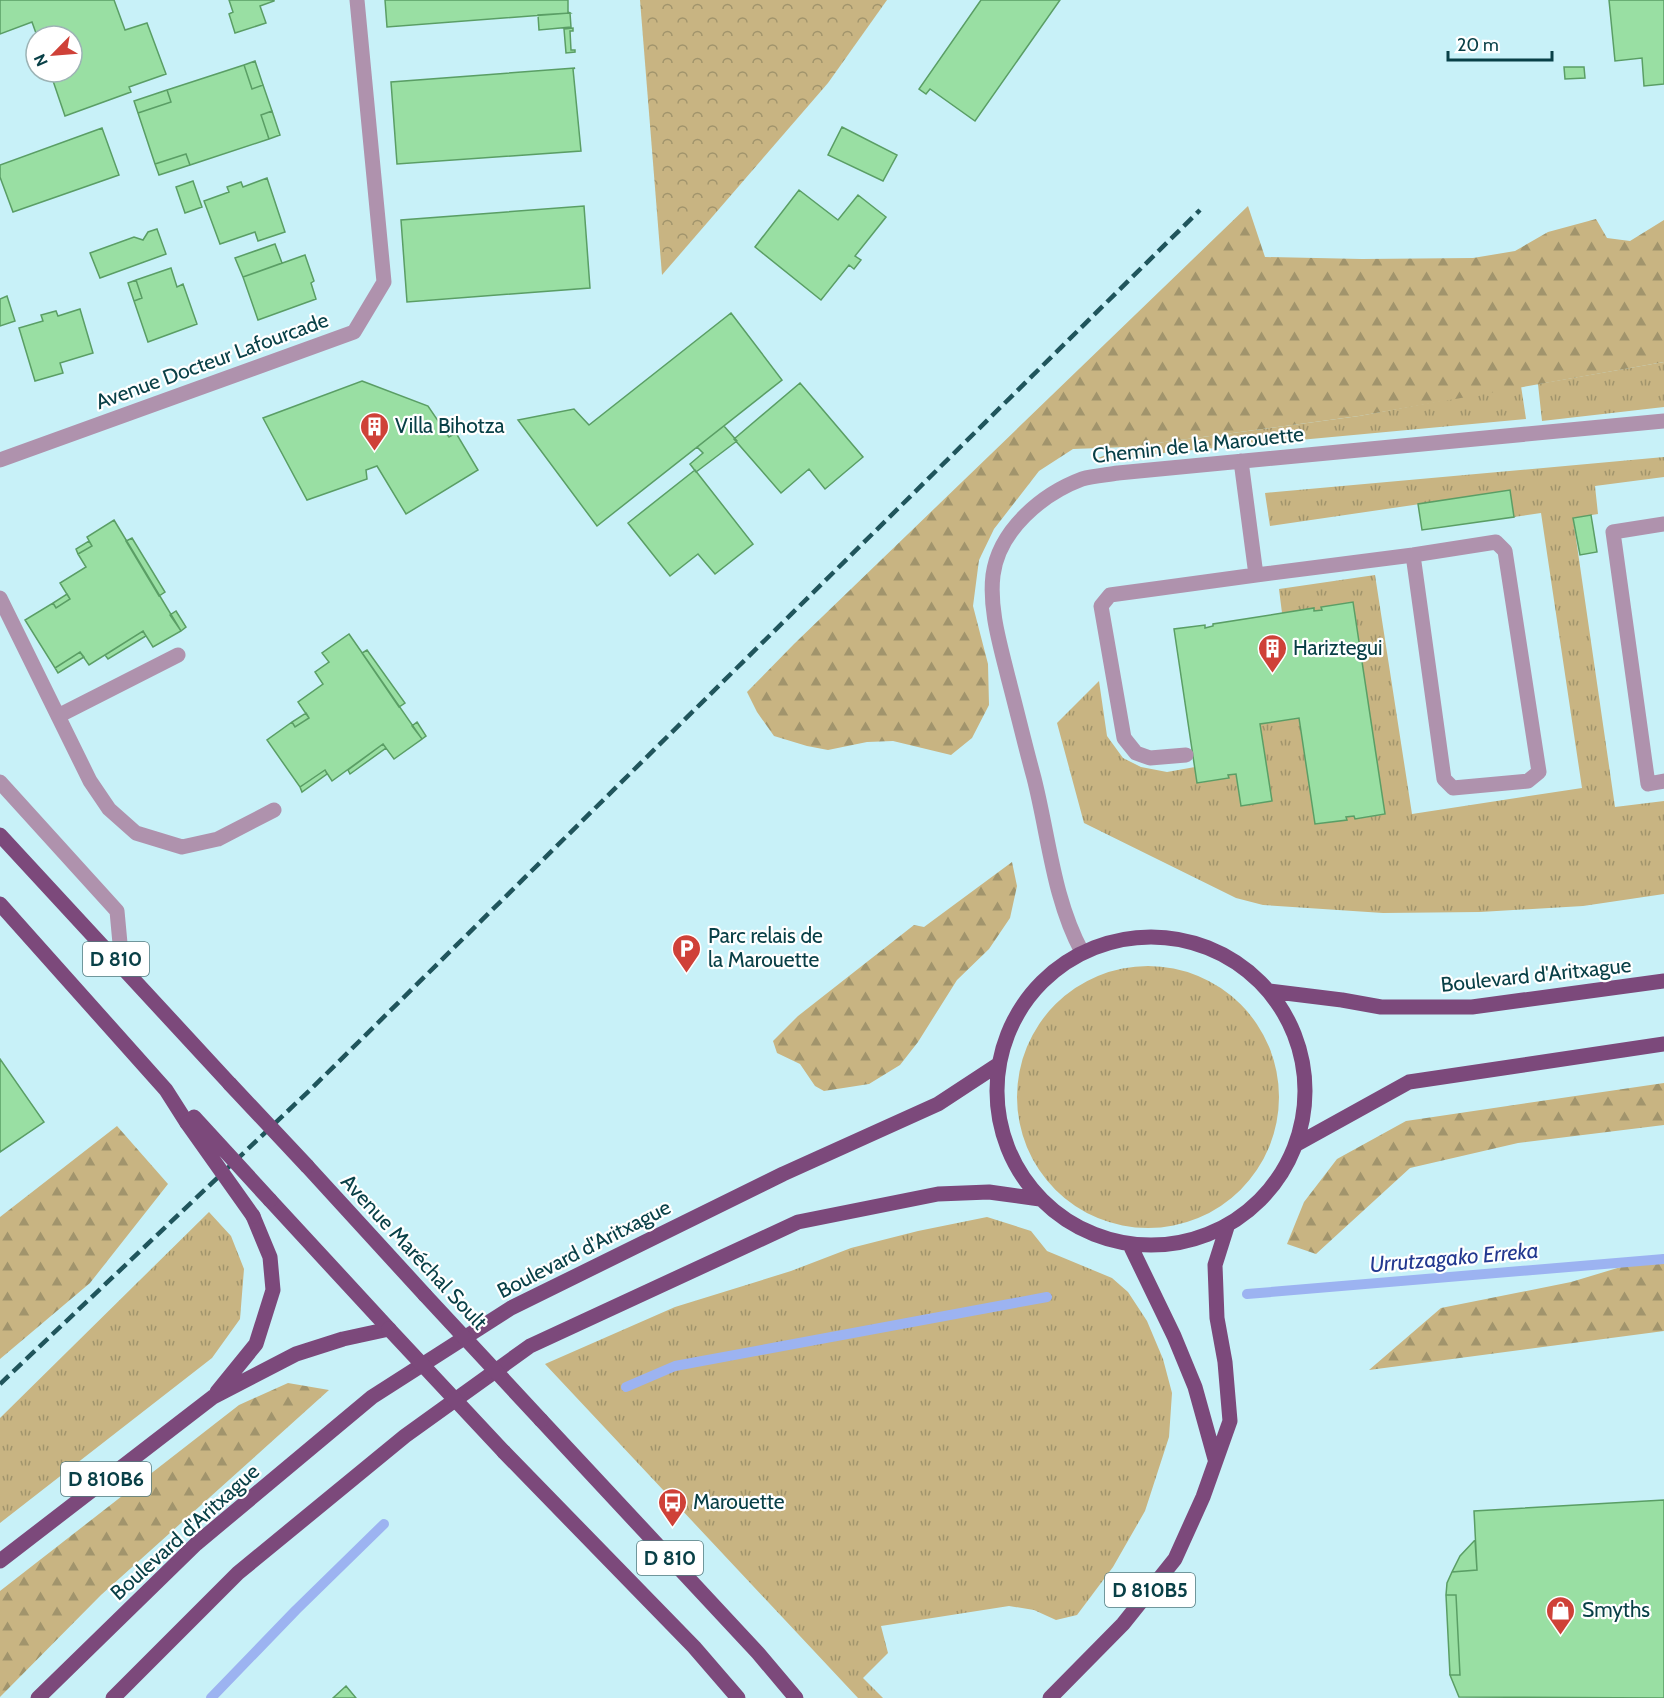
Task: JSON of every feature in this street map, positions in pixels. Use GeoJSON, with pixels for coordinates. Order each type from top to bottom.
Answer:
{"type":"FeatureCollection","features":[{"type":"Feature","properties":{"kind":"main road","name":"Avenue Maréchal Soult"},"geometry":{"type":"LineString","coordinates":[[0,835],[796,1696]]}},
{"type":"Feature","properties":{"kind":"main road","name":"D 810"},"geometry":{"type":"LineString","coordinates":[[0,904],[166,1090]]}},
{"type":"Feature","properties":{"kind":"main road"},"geometry":{"type":"LineString","coordinates":[[1159,936],[1198,943],[1234,960],[1269,991],[1287,1017],[1302,1058],[1306,1101],[1298,1144],[1281,1177],[1257,1205],[1227,1227],[1180,1244],[1130,1245],[1097,1236],[1066,1220],[1040,1199],[1018,1170],[1004,1136],[997,1100],[999,1064],[1009,1030],[1027,998],[1052,973],[1082,952],[1119,940],[1159,936]]}},
{"type":"Feature","properties":{"kind":"main road","name":"Boulevard d'Aritxague"},"geometry":{"type":"LineString","coordinates":[[1269,991],[1381,1007],[1472,1007],[1664,981]]}},
{"type":"Feature","properties":{"kind":"main road"},"geometry":{"type":"LineString","coordinates":[[1298,1144],[1409,1082],[1664,1044]]}},
{"type":"Feature","properties":{"kind":"main road","name":"Boulevard d'Aritxague"},"geometry":{"type":"LineString","coordinates":[[38,1698],[196,1544],[372,1397],[511,1308],[783,1174],[928,1108],[999,1064]]}},
{"type":"Feature","properties":{"kind":"main road","name":"D 810B6"},"geometry":{"type":"LineString","coordinates":[[166,1090],[191,1120],[253,1216],[270,1257],[273,1290],[256,1344],[213,1397]]}},
{"type":"Feature","properties":{"kind":"main road","name":"D 810"},"geometry":{"type":"LineString","coordinates":[[191,1120],[270,1200],[504,1452],[694,1647],[738,1698]]}},
{"type":"Feature","properties":{"kind":"main road"},"geometry":{"type":"LineString","coordinates":[[113,1698],[238,1573],[405,1436],[530,1346],[798,1222],[938,1194],[989,1192],[1040,1199]]}},
{"type":"Feature","properties":{"kind":"main road","name":"D 810B5"},"geometry":{"type":"LineString","coordinates":[[1050,1698],[1123,1624],[1175,1559],[1203,1497],[1230,1421],[1225,1362],[1217,1318],[1215,1265],[1227,1227]]}},
{"type":"Feature","properties":{"kind":"main road"},"geometry":{"type":"LineString","coordinates":[[1130,1245],[1174,1336],[1195,1388],[1215,1460]]}},
{"type":"Feature","properties":{"kind":"main road","name":"D 810B6"},"geometry":{"type":"LineString","coordinates":[[0,1561],[213,1397],[296,1354],[343,1339],[389,1329]]}},
{"type":"Feature","properties":{"kind":"street","name":"Avenue Docteur Lafourcade"},"geometry":{"type":"LineString","coordinates":[[0,460],[354,332],[384,282],[357,0]]}},
{"type":"Feature","properties":{"kind":"street","name":"Chemin de la Marouette"},"geometry":{"type":"LineString","coordinates":[[1082,952],[1071,931],[1058,892],[1039,799],[994,620],[993,573],[1000,553],[1018,523],[1032,509],[1050,495],[1085,478],[1118,473],[1664,421]]}},
{"type":"Feature","properties":{"kind":"street"},"geometry":{"type":"LineString","coordinates":[[1241,461],[1256,575]]}},
{"type":"Feature","properties":{"kind":"street"},"geometry":{"type":"LineString","coordinates":[[1664,524],[1613,532],[1648,784],[1664,781]]}},
{"type":"Feature","properties":{"kind":"street"},"geometry":{"type":"LineString","coordinates":[[1186,755],[1150,758],[1136,753],[1124,738],[1101,606],[1110,595],[1496,542],[1505,551],[1539,772],[1528,781],[1453,788],[1444,779],[1413,555]]}},
{"type":"Feature","properties":{"kind":"street"},"geometry":{"type":"LineString","coordinates":[[0,598],[90,781],[109,809],[136,833],[182,847],[218,839],[274,810]]}},
{"type":"Feature","properties":{"kind":"street"},"geometry":{"type":"LineString","coordinates":[[58,716],[178,655]]}},
{"type":"Feature","properties":{"kind":"street"},"geometry":{"type":"LineString","coordinates":[[0,782],[117,911],[122,965]]}},
{"type":"Feature","properties":{"kind":"green space"},"geometry":{"type":"Polygon","coordinates":[[[640,0],[887,0],[828,83],[662,275],[640,0]]]}},
{"type":"Feature","properties":{"kind":"green space"},"geometry":{"type":"Polygon","coordinates":[[[1248,206],[1265,257],[1473,258],[1515,251],[1548,232],[1596,219],[1607,238],[1630,241],[1664,220],[1664,362],[1359,416],[1127,447],[1073,449],[1039,471],[994,529],[979,560],[973,606],[988,664],[989,705],[972,738],[951,755],[893,741],[867,742],[828,750],[774,736],[757,712],[747,692],[1248,206]]]}},
{"type":"Feature","properties":{"kind":"green space"},"geometry":{"type":"Polygon","coordinates":[[[1664,362],[1664,407],[1542,421],[1538,384],[1664,362]]]}},
{"type":"Feature","properties":{"kind":"green space"},"geometry":{"type":"Polygon","coordinates":[[[1521,386],[1526,419],[1172,452],[1099,461],[1098,458],[1127,447],[1359,416],[1521,386]]]}},
{"type":"Feature","properties":{"kind":"green space"},"geometry":{"type":"Polygon","coordinates":[[[1664,457],[1664,477],[1595,486],[1598,514],[1573,518],[1615,807],[1664,801],[1664,894],[1583,906],[1480,912],[1383,913],[1263,905],[1236,898],[1084,823],[1057,723],[1099,681],[1107,736],[1123,758],[1141,767],[1167,772],[1195,767],[1198,783],[1228,778],[1228,775],[1236,774],[1241,806],[1272,801],[1260,724],[1299,718],[1315,824],[1347,820],[1346,817],[1354,816],[1355,819],[1385,814],[1353,603],[1314,611],[1314,609],[1282,613],[1279,589],[1375,575],[1412,814],[1582,788],[1541,513],[1514,517],[1509,491],[1270,526],[1265,493],[1664,457]]]}},
{"type":"Feature","properties":{"kind":"green space"},"geometry":{"type":"Polygon","coordinates":[[[1012,862],[1017,886],[1010,918],[989,949],[957,980],[918,1042],[900,1065],[869,1084],[824,1091],[815,1086],[800,1064],[777,1053],[773,1041],[798,1016],[914,925],[924,927],[1012,862]]]}},
{"type":"Feature","properties":{"kind":"green space"},"geometry":{"type":"Polygon","coordinates":[[[1161,966],[1174,968],[1210,981],[1241,1004],[1257,1024],[1269,1047],[1277,1071],[1279,1097],[1277,1123],[1269,1147],[1257,1170],[1241,1190],[1221,1206],[1198,1218],[1174,1226],[1135,1228],[1122,1226],[1086,1213],[1055,1190],[1039,1170],[1027,1147],[1019,1123],[1017,1084],[1019,1071],[1032,1035],[1055,1004],[1075,988],[1098,976],[1122,968],[1161,966]]]}},
{"type":"Feature","properties":{"kind":"green space"},"geometry":{"type":"Polygon","coordinates":[[[1664,1083],[1664,1125],[1518,1143],[1410,1168],[1316,1254],[1287,1244],[1304,1202],[1337,1159],[1406,1121],[1664,1083]]]}},
{"type":"Feature","properties":{"kind":"green space"},"geometry":{"type":"Polygon","coordinates":[[[117,1126],[168,1184],[90,1283],[0,1359],[0,1217],[117,1126]]]}},
{"type":"Feature","properties":{"kind":"green space"},"geometry":{"type":"Polygon","coordinates":[[[209,1212],[231,1236],[244,1269],[240,1319],[212,1358],[0,1523],[0,1418],[209,1212]]]}},
{"type":"Feature","properties":{"kind":"green space"},"geometry":{"type":"Polygon","coordinates":[[[987,1217],[1031,1231],[1047,1251],[1112,1278],[1128,1292],[1147,1321],[1163,1359],[1172,1393],[1169,1437],[1145,1511],[1113,1567],[1077,1615],[1056,1620],[1034,1610],[1009,1606],[881,1626],[888,1653],[863,1678],[883,1698],[858,1698],[545,1364],[675,1307],[791,1271],[851,1248],[987,1217]]]}},
{"type":"Feature","properties":{"kind":"green space"},"geometry":{"type":"Polygon","coordinates":[[[1664,1254],[1664,1331],[1369,1370],[1441,1308],[1571,1282],[1664,1254]]]}},
{"type":"Feature","properties":{"kind":"green space"},"geometry":{"type":"Polygon","coordinates":[[[288,1383],[329,1390],[101,1595],[0,1697],[0,1591],[239,1405],[288,1383]]]}},
{"type":"Feature","properties":{"kind":"building"},"geometry":{"type":"Polygon","coordinates":[[[0,0],[114,0],[125,30],[147,23],[166,74],[129,87],[131,92],[65,116],[54,84],[84,84],[84,24],[33,24],[32,22],[0,34],[0,0]]]}},
{"type":"Feature","properties":{"kind":"building"},"geometry":{"type":"Polygon","coordinates":[[[229,0],[274,1],[260,6],[266,23],[235,33],[229,14],[233,12],[229,0]]]}},
{"type":"Feature","properties":{"kind":"building"},"geometry":{"type":"Polygon","coordinates":[[[385,0],[568,0],[568,12],[570,13],[387,27],[385,0]]]}},
{"type":"Feature","properties":{"kind":"building"},"geometry":{"type":"Polygon","coordinates":[[[981,0],[1060,0],[975,121],[930,89],[926,94],[919,89],[981,0]]]}},
{"type":"Feature","properties":{"kind":"building"},"geometry":{"type":"Polygon","coordinates":[[[1609,0],[1664,0],[1664,84],[1644,86],[1642,58],[1615,61],[1609,0]]]}},
{"type":"Feature","properties":{"kind":"building"},"geometry":{"type":"Polygon","coordinates":[[[570,13],[571,27],[539,30],[538,15],[570,13]]]}},
{"type":"Feature","properties":{"kind":"building"},"geometry":{"type":"Polygon","coordinates":[[[573,28],[573,31],[570,31],[571,50],[575,52],[566,53],[564,29],[573,28]]]}},
{"type":"Feature","properties":{"kind":"building"},"geometry":{"type":"Polygon","coordinates":[[[255,61],[263,85],[252,89],[244,65],[255,61]]]}},
{"type":"Feature","properties":{"kind":"building"},"geometry":{"type":"Polygon","coordinates":[[[244,65],[252,89],[263,85],[272,111],[261,115],[269,139],[190,165],[186,154],[155,164],[138,113],[171,102],[167,90],[244,65]]]}},
{"type":"Feature","properties":{"kind":"building"},"geometry":{"type":"Polygon","coordinates":[[[1564,67],[1584,67],[1585,78],[1565,79],[1564,67]]]}},
{"type":"Feature","properties":{"kind":"building"},"geometry":{"type":"Polygon","coordinates":[[[575,68],[573,69],[581,151],[397,164],[391,82],[575,68]]]}},
{"type":"Feature","properties":{"kind":"building"},"geometry":{"type":"Polygon","coordinates":[[[167,90],[171,102],[138,113],[134,101],[167,90]]]}},
{"type":"Feature","properties":{"kind":"building"},"geometry":{"type":"Polygon","coordinates":[[[272,111],[280,135],[269,139],[261,115],[272,111]]]}},
{"type":"Feature","properties":{"kind":"building"},"geometry":{"type":"Polygon","coordinates":[[[842,127],[897,155],[883,181],[828,155],[842,127]]]}},
{"type":"Feature","properties":{"kind":"building"},"geometry":{"type":"Polygon","coordinates":[[[102,128],[119,175],[13,212],[0,177],[0,165],[102,128]]]}},
{"type":"Feature","properties":{"kind":"building"},"geometry":{"type":"Polygon","coordinates":[[[186,154],[190,165],[159,175],[155,164],[186,154]]]}},
{"type":"Feature","properties":{"kind":"building"},"geometry":{"type":"Polygon","coordinates":[[[267,178],[285,232],[258,241],[255,232],[220,244],[204,201],[229,192],[227,187],[241,182],[243,187],[267,178]]]}},
{"type":"Feature","properties":{"kind":"building"},"geometry":{"type":"Polygon","coordinates":[[[193,181],[202,207],[185,213],[176,187],[193,181]]]}},
{"type":"Feature","properties":{"kind":"building"},"geometry":{"type":"Polygon","coordinates":[[[799,190],[838,220],[858,195],[886,217],[855,256],[861,260],[854,269],[849,265],[821,300],[755,247],[799,190]]]}},
{"type":"Feature","properties":{"kind":"building"},"geometry":{"type":"Polygon","coordinates":[[[584,206],[590,288],[407,302],[401,220],[584,206]]]}},
{"type":"Feature","properties":{"kind":"building"},"geometry":{"type":"Polygon","coordinates":[[[157,229],[166,254],[100,278],[90,253],[134,237],[143,240],[148,232],[157,229]]]}},
{"type":"Feature","properties":{"kind":"building"},"geometry":{"type":"Polygon","coordinates":[[[275,244],[282,263],[243,277],[235,258],[275,244]]]}},
{"type":"Feature","properties":{"kind":"building"},"geometry":{"type":"Polygon","coordinates":[[[305,255],[314,281],[311,283],[316,299],[258,320],[243,277],[305,255]]]}},
{"type":"Feature","properties":{"kind":"building"},"geometry":{"type":"Polygon","coordinates":[[[171,268],[177,287],[183,284],[197,324],[148,342],[134,301],[142,298],[136,280],[171,268]]]}},
{"type":"Feature","properties":{"kind":"building"},"geometry":{"type":"Polygon","coordinates":[[[136,280],[142,298],[134,301],[128,283],[136,280]]]}},
{"type":"Feature","properties":{"kind":"building"},"geometry":{"type":"Polygon","coordinates":[[[7,296],[15,321],[0,326],[0,299],[7,296]]]}},
{"type":"Feature","properties":{"kind":"building"},"geometry":{"type":"Polygon","coordinates":[[[80,309],[93,353],[60,363],[63,373],[35,381],[19,328],[43,321],[41,315],[56,311],[58,316],[80,309]]]}},
{"type":"Feature","properties":{"kind":"building"},"geometry":{"type":"Polygon","coordinates":[[[731,313],[782,380],[597,526],[518,420],[574,409],[589,425],[731,313]]]}},
{"type":"Feature","properties":{"kind":"building","name":"Villa Bihotza"},"geometry":{"type":"Polygon","coordinates":[[[362,381],[428,406],[449,437],[456,433],[478,470],[406,514],[377,466],[366,470],[367,479],[307,500],[263,418],[362,381]]]}},
{"type":"Feature","properties":{"kind":"building"},"geometry":{"type":"Polygon","coordinates":[[[800,383],[863,457],[825,489],[809,469],[781,493],[734,439],[800,383]]]}},
{"type":"Feature","properties":{"kind":"building"},"geometry":{"type":"Polygon","coordinates":[[[724,426],[737,441],[696,472],[690,464],[703,453],[697,447],[724,426]]]}},
{"type":"Feature","properties":{"kind":"building"},"geometry":{"type":"Polygon","coordinates":[[[695,470],[753,544],[715,574],[698,554],[670,576],[628,523],[695,470]]]}},
{"type":"Feature","properties":{"kind":"building"},"geometry":{"type":"Polygon","coordinates":[[[1510,490],[1514,517],[1422,530],[1418,504],[1510,490]]]}},
{"type":"Feature","properties":{"kind":"building"},"geometry":{"type":"Polygon","coordinates":[[[1591,515],[1597,552],[1580,555],[1573,518],[1591,515]]]}},
{"type":"Feature","properties":{"kind":"building"},"geometry":{"type":"Polygon","coordinates":[[[114,520],[181,631],[153,647],[143,631],[89,665],[80,652],[55,668],[25,620],[53,603],[56,608],[70,599],[60,583],[86,567],[78,554],[92,546],[87,537],[114,520]]]}},
{"type":"Feature","properties":{"kind":"building"},"geometry":{"type":"Polygon","coordinates":[[[132,538],[165,592],[159,596],[126,541],[132,538]]]}},
{"type":"Feature","properties":{"kind":"building"},"geometry":{"type":"Polygon","coordinates":[[[89,541],[92,546],[78,554],[76,549],[89,541]]]}},
{"type":"Feature","properties":{"kind":"building"},"geometry":{"type":"Polygon","coordinates":[[[67,594],[70,599],[56,608],[53,603],[67,594]]]}},
{"type":"Feature","properties":{"kind":"building","name":"Hariztegui"},"geometry":{"type":"Polygon","coordinates":[[[1353,602],[1385,814],[1355,819],[1354,816],[1346,817],[1347,820],[1315,824],[1299,718],[1260,724],[1272,801],[1241,806],[1236,774],[1228,775],[1229,778],[1197,783],[1174,629],[1205,625],[1205,628],[1213,624],[1314,608],[1314,611],[1322,610],[1321,607],[1353,602]]]}},
{"type":"Feature","properties":{"kind":"building"},"geometry":{"type":"Polygon","coordinates":[[[176,611],[186,627],[181,631],[170,615],[176,611]]]}},
{"type":"Feature","properties":{"kind":"building"},"geometry":{"type":"Polygon","coordinates":[[[143,631],[146,636],[108,659],[105,655],[143,631]]]}},
{"type":"Feature","properties":{"kind":"building"},"geometry":{"type":"Polygon","coordinates":[[[349,634],[422,739],[394,759],[383,744],[332,781],[325,770],[300,787],[267,740],[292,722],[295,727],[309,718],[298,702],[323,684],[315,672],[329,662],[322,653],[349,634]]]}},
{"type":"Feature","properties":{"kind":"building"},"geometry":{"type":"Polygon","coordinates":[[[367,650],[405,703],[399,707],[362,653],[367,650]]]}},
{"type":"Feature","properties":{"kind":"building"},"geometry":{"type":"Polygon","coordinates":[[[80,652],[84,657],[58,673],[55,668],[80,652]]]}},
{"type":"Feature","properties":{"kind":"building"},"geometry":{"type":"Polygon","coordinates":[[[306,713],[309,718],[295,727],[292,722],[306,713]]]}},
{"type":"Feature","properties":{"kind":"building"},"geometry":{"type":"Polygon","coordinates":[[[417,722],[426,736],[422,739],[412,726],[417,722]]]}},
{"type":"Feature","properties":{"kind":"building"},"geometry":{"type":"Polygon","coordinates":[[[383,744],[386,748],[350,774],[348,770],[383,744]]]}},
{"type":"Feature","properties":{"kind":"building"},"geometry":{"type":"Polygon","coordinates":[[[325,770],[327,774],[302,792],[300,787],[325,770]]]}},
{"type":"Feature","properties":{"kind":"building"},"geometry":{"type":"Polygon","coordinates":[[[0,1059],[44,1122],[0,1152],[0,1059]]]}},
{"type":"Feature","properties":{"kind":"building","name":"Smyths"},"geometry":{"type":"Polygon","coordinates":[[[1664,1500],[1664,1698],[1459,1697],[1450,1675],[1460,1675],[1456,1595],[1446,1595],[1447,1583],[1452,1572],[1477,1570],[1474,1511],[1664,1500]]]}},
{"type":"Feature","properties":{"kind":"building"},"geometry":{"type":"Polygon","coordinates":[[[1475,1540],[1477,1570],[1452,1572],[1460,1556],[1475,1540]]]}},
{"type":"Feature","properties":{"kind":"building"},"geometry":{"type":"Polygon","coordinates":[[[1446,1595],[1456,1595],[1460,1675],[1450,1675],[1446,1595]]]}},
{"type":"Feature","properties":{"kind":"building"},"geometry":{"type":"Polygon","coordinates":[[[346,1686],[356,1698],[333,1698],[346,1686]]]}},
{"type":"Feature","properties":{"kind":"waterway","name":"Urrutzagako Erreka"},"geometry":{"type":"LineString","coordinates":[[1247,1294],[1664,1259]]}},
{"type":"Feature","properties":{"kind":"waterway"},"geometry":{"type":"LineString","coordinates":[[626,1387],[675,1366],[1047,1297]]}},
{"type":"Feature","properties":{"kind":"waterway"},"geometry":{"type":"LineString","coordinates":[[211,1698],[384,1524]]}},
{"type":"Feature","properties":{"kind":"railway"},"geometry":{"type":"LineString","coordinates":[[0,1384],[310,1090],[1200,210]]}},
{"type":"Feature","properties":{"kind":"place","name":"Villa Bihotza"},"geometry":{"type":"Point","coordinates":[374,452]}},
{"type":"Feature","properties":{"kind":"place","name":"Hariztegui"},"geometry":{"type":"Point","coordinates":[1272,674]}},
{"type":"Feature","properties":{"kind":"place","name":"Parc relais de la Marouette"},"geometry":{"type":"Point","coordinates":[687,974]}},
{"type":"Feature","properties":{"kind":"place","name":"Marouette"},"geometry":{"type":"Point","coordinates":[672,1528]}},
{"type":"Feature","properties":{"kind":"place","name":"Smyths"},"geometry":{"type":"Point","coordinates":[1561,1636]}}]}
